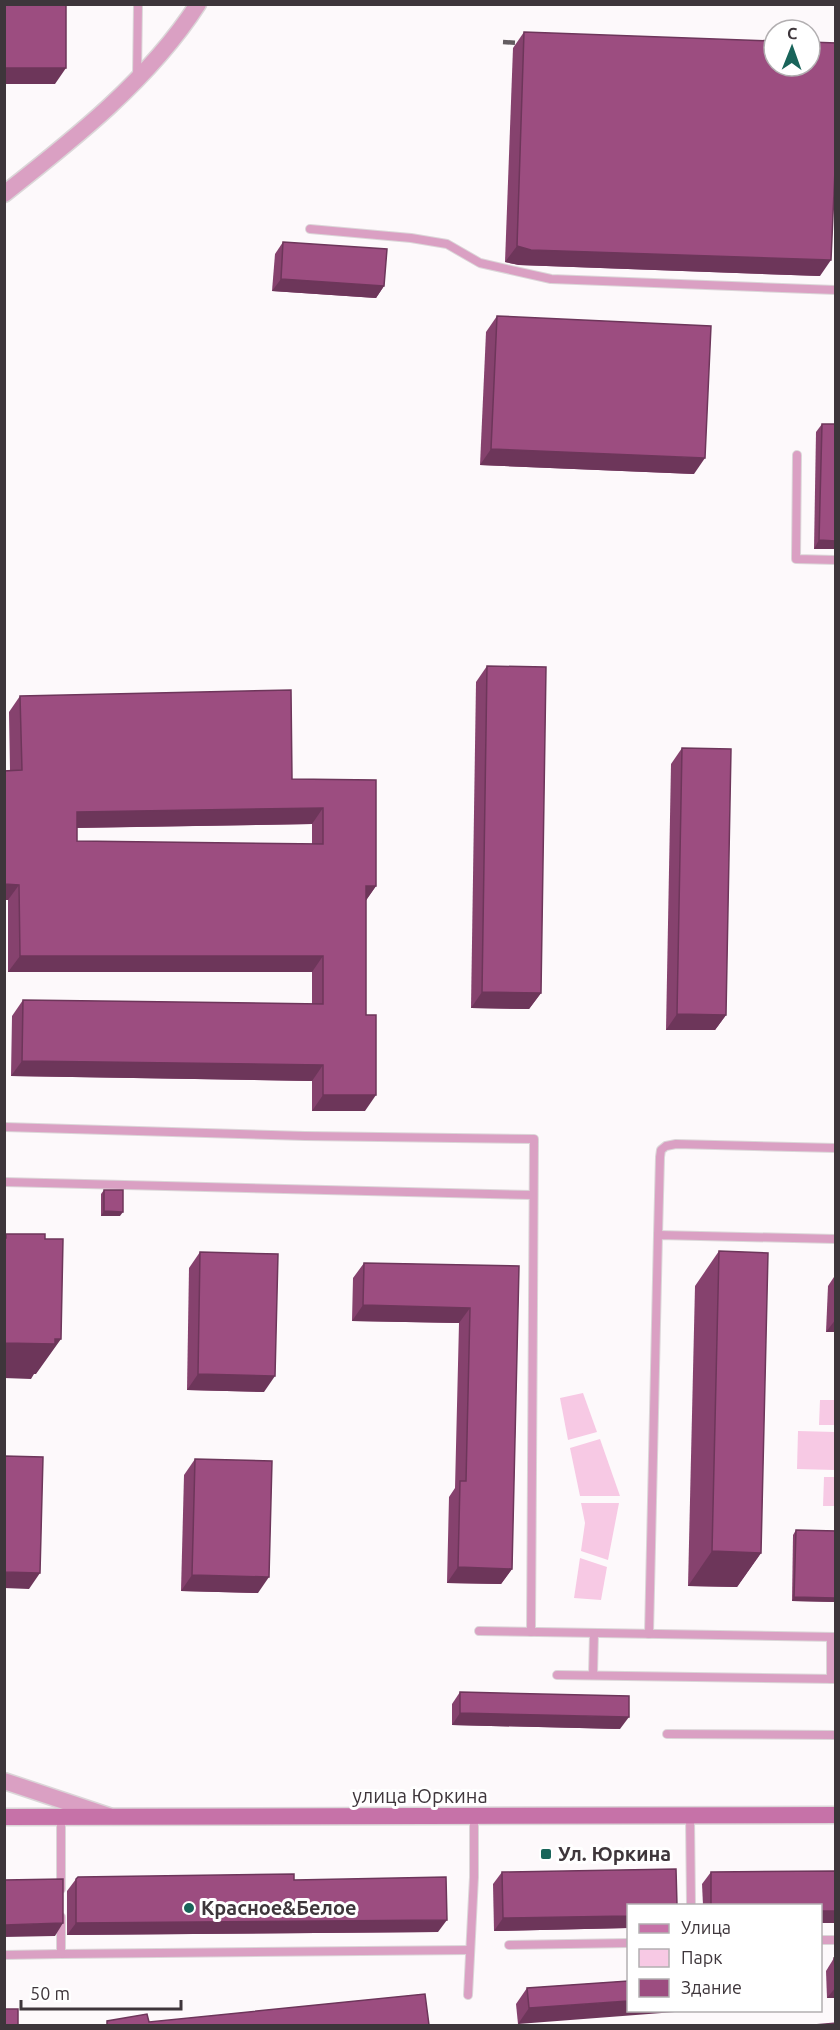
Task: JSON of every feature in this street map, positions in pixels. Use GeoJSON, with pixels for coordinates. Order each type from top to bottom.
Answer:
{"type":"FeatureCollection","features":[{"type":"Feature","properties":{"kind":"main road","name":"улица Юркина"},"geometry":{"type":"LineString","coordinates":[[4,1817],[836,1815]]}},
{"type":"Feature","properties":{"kind":"street"},"geometry":{"type":"LineString","coordinates":[[4,194],[64,147],[137,79],[148,68],[188,12],[198,4]]}},
{"type":"Feature","properties":{"kind":"street"},"geometry":{"type":"LineString","coordinates":[[4,1781],[114,1817]]}},
{"type":"Feature","properties":{"kind":"lane"},"geometry":{"type":"LineString","coordinates":[[137,79],[138,4]]}},
{"type":"Feature","properties":{"kind":"lane"},"geometry":{"type":"LineString","coordinates":[[310,229],[447,243],[480,263],[551,279],[836,290]]}},
{"type":"Feature","properties":{"kind":"lane"},"geometry":{"type":"LineString","coordinates":[[797,455],[796,559],[836,560]]}},
{"type":"Feature","properties":{"kind":"lane"},"geometry":{"type":"LineString","coordinates":[[4,1127],[305,1136],[534,1139],[531,1632]]}},
{"type":"Feature","properties":{"kind":"lane"},"geometry":{"type":"LineString","coordinates":[[650,1634],[661,1150],[666,1146],[676,1144],[836,1148]]}},
{"type":"Feature","properties":{"kind":"lane"},"geometry":{"type":"LineString","coordinates":[[4,1182],[532,1195]]}},
{"type":"Feature","properties":{"kind":"lane"},"geometry":{"type":"LineString","coordinates":[[658,1235],[836,1239]]}},
{"type":"Feature","properties":{"kind":"lane"},"geometry":{"type":"LineString","coordinates":[[479,1631],[833,1637],[833,1679],[557,1675]]}},
{"type":"Feature","properties":{"kind":"lane"},"geometry":{"type":"LineString","coordinates":[[593,1675],[594,1633]]}},
{"type":"Feature","properties":{"kind":"lane"},"geometry":{"type":"LineString","coordinates":[[667,1734],[836,1735]]}},
{"type":"Feature","properties":{"kind":"lane"},"geometry":{"type":"LineString","coordinates":[[690,1816],[690,1904]]}},
{"type":"Feature","properties":{"kind":"lane"},"geometry":{"type":"LineString","coordinates":[[61,1817],[61,1897]]}},
{"type":"Feature","properties":{"kind":"lane"},"geometry":{"type":"LineString","coordinates":[[468,1995],[474,1877],[474,1817]]}},
{"type":"Feature","properties":{"kind":"lane"},"geometry":{"type":"LineString","coordinates":[[61,1909],[61,1954]]}},
{"type":"Feature","properties":{"kind":"lane"},"geometry":{"type":"LineString","coordinates":[[509,1945],[627,1943]]}},
{"type":"Feature","properties":{"kind":"lane"},"geometry":{"type":"LineString","coordinates":[[4,1955],[470,1950]]}},
{"type":"Feature","properties":{"kind":"green space"},"geometry":{"type":"Polygon","coordinates":[[[583,1393],[597,1432],[568,1440],[560,1398],[583,1393]]]}},
{"type":"Feature","properties":{"kind":"green space"},"geometry":{"type":"Polygon","coordinates":[[[820,1400],[835,1400],[835,1425],[819,1425],[820,1400]]]}},
{"type":"Feature","properties":{"kind":"green space"},"geometry":{"type":"Polygon","coordinates":[[[798,1431],[835,1432],[835,1470],[797,1469],[798,1431]]]}},
{"type":"Feature","properties":{"kind":"green space"},"geometry":{"type":"Polygon","coordinates":[[[600,1439],[620,1496],[580,1496],[570,1448],[600,1439]]]}},
{"type":"Feature","properties":{"kind":"green space"},"geometry":{"type":"Polygon","coordinates":[[[824,1477],[835,1477],[835,1506],[823,1506],[824,1477]]]}},
{"type":"Feature","properties":{"kind":"green space"},"geometry":{"type":"Polygon","coordinates":[[[581,1503],[619,1503],[608,1560],[581,1551],[585,1523],[581,1503]]]}},
{"type":"Feature","properties":{"kind":"green space"},"geometry":{"type":"Polygon","coordinates":[[[580,1558],[607,1567],[601,1600],[574,1598],[580,1558]]]}},
{"type":"Feature","properties":{"kind":"building"},"geometry":{"type":"Polygon","coordinates":[[[4,4],[66,4],[66,68],[4,68],[4,4]]]}},
{"type":"Feature","properties":{"kind":"building"},"geometry":{"type":"Polygon","coordinates":[[[524,32],[762,41],[762,78],[822,78],[822,42],[836,43],[836,147],[831,260],[531,250],[517,246],[524,32]]]}},
{"type":"Feature","properties":{"kind":"building"},"geometry":{"type":"Polygon","coordinates":[[[283,242],[387,249],[384,286],[281,279],[283,242]]]}},
{"type":"Feature","properties":{"kind":"building"},"geometry":{"type":"Polygon","coordinates":[[[497,316],[711,326],[705,458],[491,449],[497,316]]]}},
{"type":"Feature","properties":{"kind":"building"},"geometry":{"type":"Polygon","coordinates":[[[822,424],[836,424],[836,541],[819,540],[822,424]]]}},
{"type":"Feature","properties":{"kind":"building"},"geometry":{"type":"Polygon","coordinates":[[[487,666],[546,667],[541,993],[482,992],[487,666]]]}},
{"type":"Feature","properties":{"kind":"building"},"geometry":{"type":"Polygon","coordinates":[[[291,690],[292,779],[376,780],[376,886],[366,886],[366,1015],[376,1015],[376,1095],[323,1095],[323,1065],[22,1061],[23,1000],[323,1004],[323,956],[20,956],[19,885],[4,884],[4,771],[22,770],[20,696],[291,690]],[[323,808],[77,812],[77,841],[323,844],[323,808]]]}},
{"type":"Feature","properties":{"kind":"building"},"geometry":{"type":"Polygon","coordinates":[[[682,748],[731,749],[726,1015],[677,1014],[682,748]]]}},
{"type":"Feature","properties":{"kind":"building"},"geometry":{"type":"Polygon","coordinates":[[[104,1190],[123,1190],[123,1212],[104,1211],[104,1190]]]}},
{"type":"Feature","properties":{"kind":"building"},"geometry":{"type":"Polygon","coordinates":[[[6,1234],[45,1234],[45,1239],[63,1239],[61,1339],[55,1339],[55,1344],[4,1343],[4,1238],[6,1234]]]}},
{"type":"Feature","properties":{"kind":"building"},"geometry":{"type":"Polygon","coordinates":[[[719,1251],[768,1253],[761,1553],[712,1551],[719,1251]]]}},
{"type":"Feature","properties":{"kind":"building"},"geometry":{"type":"Polygon","coordinates":[[[200,1252],[278,1254],[275,1376],[198,1374],[200,1252]]]}},
{"type":"Feature","properties":{"kind":"building"},"geometry":{"type":"Polygon","coordinates":[[[364,1263],[519,1266],[512,1569],[458,1567],[460,1481],[466,1481],[470,1308],[363,1305],[364,1263]]]}},
{"type":"Feature","properties":{"kind":"building"},"geometry":{"type":"Polygon","coordinates":[[[4,1456],[43,1457],[40,1573],[4,1572],[4,1456]]]}},
{"type":"Feature","properties":{"kind":"building"},"geometry":{"type":"Polygon","coordinates":[[[195,1459],[272,1461],[269,1577],[192,1575],[195,1459]]]}},
{"type":"Feature","properties":{"kind":"building"},"geometry":{"type":"Polygon","coordinates":[[[796,1530],[836,1531],[836,1598],[794,1597],[796,1530]]]}},
{"type":"Feature","properties":{"kind":"building"},"geometry":{"type":"Polygon","coordinates":[[[460,1692],[629,1696],[629,1717],[460,1713],[460,1692]]]}},
{"type":"Feature","properties":{"kind":"building"},"geometry":{"type":"Polygon","coordinates":[[[676,1869],[677,1904],[627,1904],[627,1916],[503,1918],[502,1872],[676,1869]]]}},
{"type":"Feature","properties":{"kind":"building"},"geometry":{"type":"Polygon","coordinates":[[[836,1871],[836,1911],[822,1911],[822,1904],[711,1904],[711,1872],[836,1871]]]}},
{"type":"Feature","properties":{"kind":"building"},"geometry":{"type":"Polygon","coordinates":[[[294,1874],[294,1880],[446,1877],[447,1920],[76,1923],[76,1879],[78,1877],[294,1874]]]}},
{"type":"Feature","properties":{"kind":"building"},"geometry":{"type":"Polygon","coordinates":[[[63,1879],[63,1923],[4,1925],[4,1880],[63,1879]]]}},
{"type":"Feature","properties":{"kind":"building"},"geometry":{"type":"Polygon","coordinates":[[[627,1981],[627,2001],[529,2008],[527,1988],[627,1981]]]}},
{"type":"Feature","properties":{"kind":"building"},"geometry":{"type":"Polygon","coordinates":[[[425,1994],[429,2025],[107,2025],[107,2021],[147,2014],[149,2022],[425,1994]]]}},
{"type":"Feature","properties":{"kind":"building"},"geometry":{"type":"Polygon","coordinates":[[[4,2009],[18,2009],[18,2025],[4,2025],[4,2009]]]}},
{"type":"Feature","properties":{"kind":"railway"},"geometry":{"type":"LineString","coordinates":[[503,42],[534,44]]}},
{"type":"Feature","properties":{"kind":"place","name":"Ул. Юркина"},"geometry":{"type":"Point","coordinates":[546,1854]}},
{"type":"Feature","properties":{"kind":"place","name":"Красное&Белое"},"geometry":{"type":"Point","coordinates":[189,1908]}}]}
